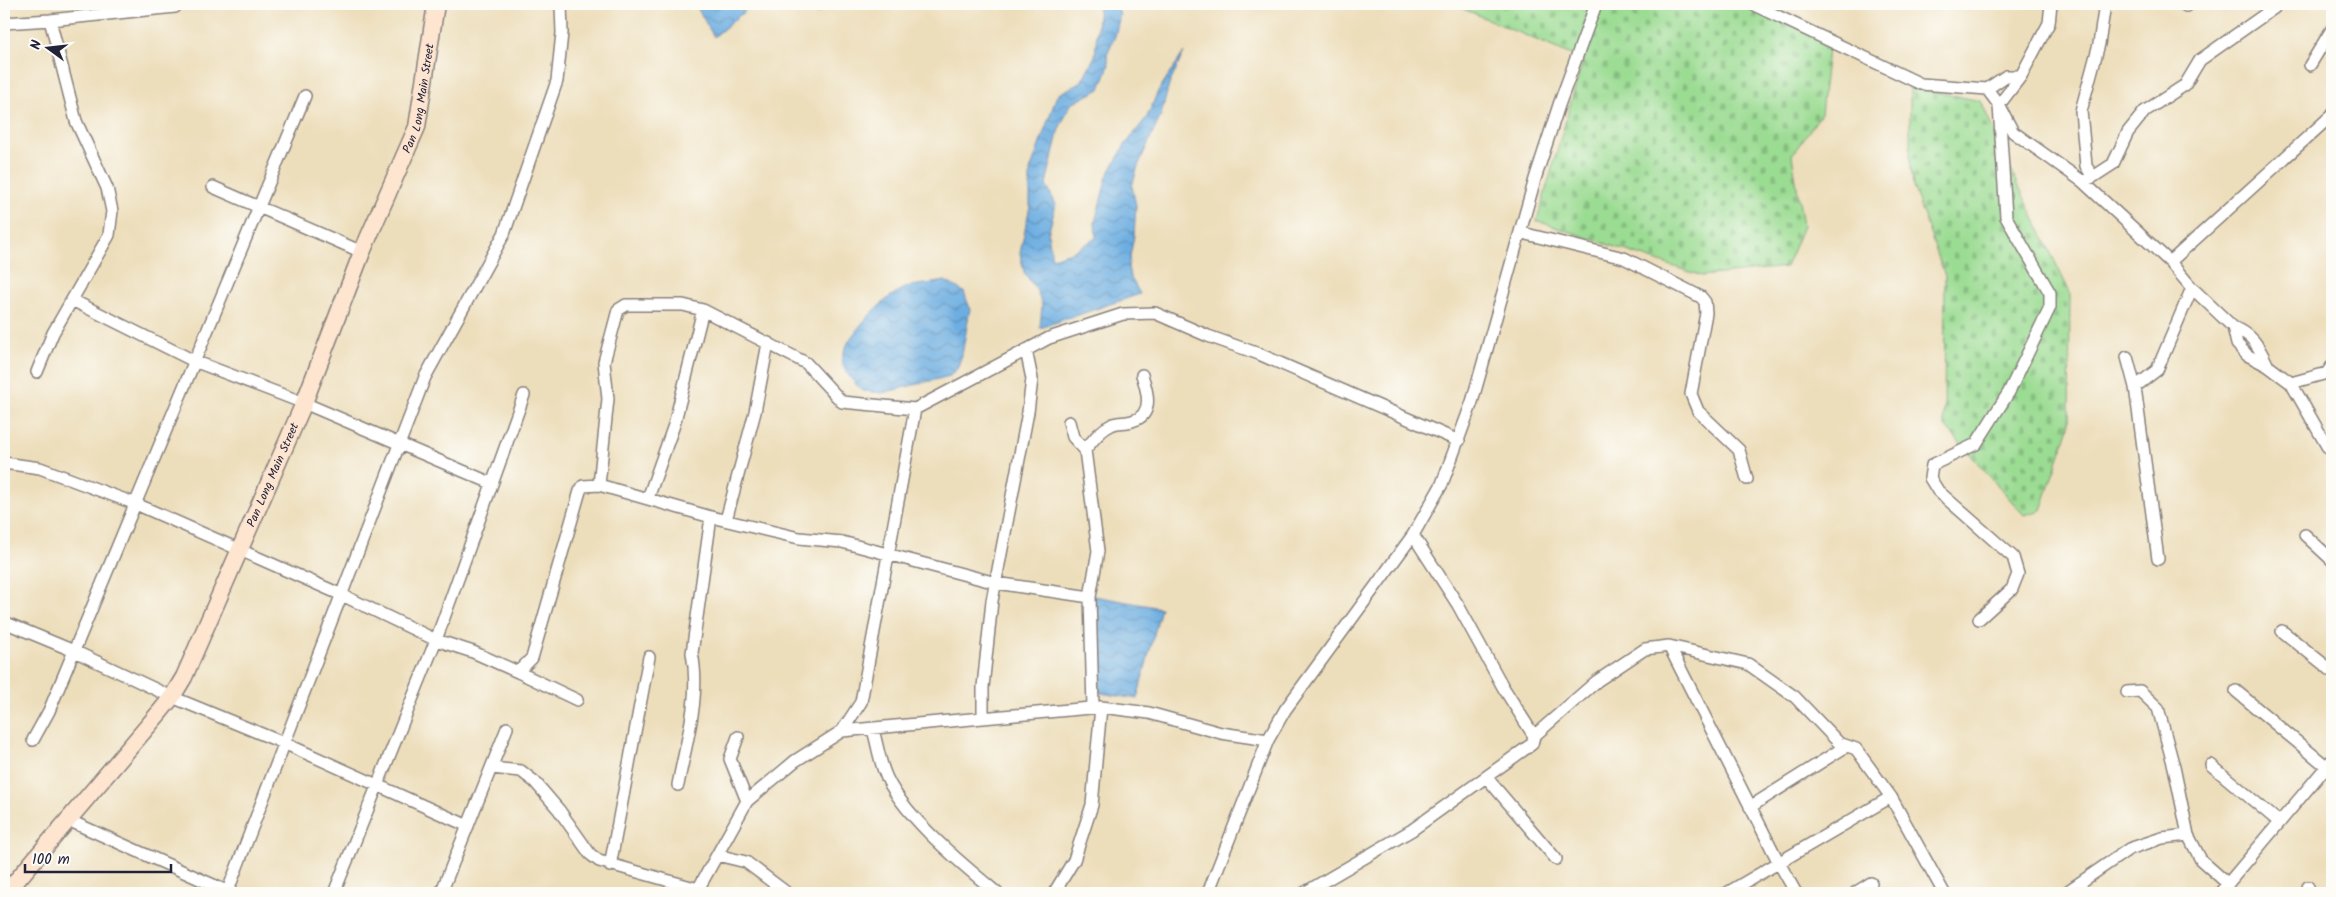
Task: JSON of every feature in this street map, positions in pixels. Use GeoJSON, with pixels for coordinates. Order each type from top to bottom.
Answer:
{"type":"FeatureCollection","features":[{"type":"Feature","properties":{"kind":"street","name":"Pan Long Main Street"},"geometry":{"type":"LineString","coordinates":[[6,893],[172,696],[184,677],[304,403],[362,252],[416,126],[436,4]]}},
{"type":"Feature","properties":{"kind":"street"},"geometry":{"type":"LineString","coordinates":[[68,820],[229,893],[425,377],[504,234],[557,81],[562,33],[561,4]]}},
{"type":"Feature","properties":{"kind":"street"},"geometry":{"type":"LineString","coordinates":[[1208,893],[1268,740],[1304,681],[1413,535],[1442,484],[1459,442],[1522,233],[1535,180],[1559,105],[1596,4]]}},
{"type":"Feature","properties":{"kind":"street"},"geometry":{"type":"LineString","coordinates":[[1752,4],[1921,84],[1987,89],[2006,76],[2021,76]]}},
{"type":"Feature","properties":{"kind":"street"},"geometry":{"type":"LineString","coordinates":[[1979,619],[2012,589],[2018,574],[2013,557],[1938,490],[1930,478],[1932,465],[1976,444],[2009,392],[2050,307],[2050,292],[2006,217],[1999,105],[2021,76],[2049,23],[2051,4]]}},
{"type":"Feature","properties":{"kind":"street"},"geometry":{"type":"LineString","coordinates":[[2087,179],[2081,111],[2099,44],[2105,4]]}},
{"type":"Feature","properties":{"kind":"street"},"geometry":{"type":"LineString","coordinates":[[2087,179],[2113,164],[2128,132],[2145,111],[2185,85],[2200,60],[2274,8],[2276,4]]}},
{"type":"Feature","properties":{"kind":"street"},"geometry":{"type":"LineString","coordinates":[[4,23],[175,7]]}},
{"type":"Feature","properties":{"kind":"street"},"geometry":{"type":"LineString","coordinates":[[37,372],[53,333],[109,235],[112,210],[107,188],[76,121],[50,20]]}},
{"type":"Feature","properties":{"kind":"street"},"geometry":{"type":"LineString","coordinates":[[2310,65],[2332,29]]}},
{"type":"Feature","properties":{"kind":"street"},"geometry":{"type":"LineString","coordinates":[[1987,89],[1999,105],[2013,132],[2087,179],[2170,262],[2192,288],[2233,327],[2237,344],[2247,354],[2268,366],[2291,383],[2327,446],[2332,451]]}},
{"type":"Feature","properties":{"kind":"street"},"geometry":{"type":"LineString","coordinates":[[33,740],[49,711],[305,96]]}},
{"type":"Feature","properties":{"kind":"street"},"geometry":{"type":"LineString","coordinates":[[2170,262],[2332,115]]}},
{"type":"Feature","properties":{"kind":"street"},"geometry":{"type":"LineString","coordinates":[[213,187],[362,252]]}},
{"type":"Feature","properties":{"kind":"street"},"geometry":{"type":"LineString","coordinates":[[1522,233],[1624,258],[1701,297],[1705,302],[1706,313],[1691,394],[1698,411],[1739,450],[1747,479]]}},
{"type":"Feature","properties":{"kind":"street"},"geometry":{"type":"LineString","coordinates":[[2135,387],[2157,370],[2192,288]]}},
{"type":"Feature","properties":{"kind":"street"},"geometry":{"type":"LineString","coordinates":[[72,300],[194,361],[304,403],[492,483]]}},
{"type":"Feature","properties":{"kind":"street"},"geometry":{"type":"LineString","coordinates":[[599,485],[608,399],[604,362],[618,310],[626,305],[683,306],[703,310],[806,363],[842,402],[915,409],[1048,338],[1123,314],[1155,313],[1208,336],[1259,354],[1459,442]]}},
{"type":"Feature","properties":{"kind":"street"},"geometry":{"type":"LineString","coordinates":[[648,498],[674,426],[703,310]]}},
{"type":"Feature","properties":{"kind":"street"},"geometry":{"type":"LineString","coordinates":[[726,520],[755,412],[768,342]]}},
{"type":"Feature","properties":{"kind":"street"},"geometry":{"type":"LineString","coordinates":[[984,717],[983,686],[992,601],[1032,379],[1026,350]]}},
{"type":"Feature","properties":{"kind":"street"},"geometry":{"type":"LineString","coordinates":[[2127,357],[2135,387],[2158,559]]}},
{"type":"Feature","properties":{"kind":"street"},"geometry":{"type":"LineString","coordinates":[[2291,383],[2327,373],[2332,366]]}},
{"type":"Feature","properties":{"kind":"street"},"geometry":{"type":"LineString","coordinates":[[1085,450],[1100,431],[1114,423],[1134,421],[1145,410],[1149,396],[1142,375]]}},
{"type":"Feature","properties":{"kind":"street"},"geometry":{"type":"LineString","coordinates":[[334,893],[436,640],[524,395]]}},
{"type":"Feature","properties":{"kind":"street"},"geometry":{"type":"LineString","coordinates":[[491,768],[521,771],[535,782],[559,810],[590,854],[599,861],[610,866],[697,891],[747,801],[795,761],[842,731],[861,702],[915,409]]}},
{"type":"Feature","properties":{"kind":"street"},"geometry":{"type":"LineString","coordinates":[[1054,893],[1074,860],[1092,805],[1097,707],[1090,597],[1098,550],[1085,450],[1073,436],[1069,422]]}},
{"type":"Feature","properties":{"kind":"street"},"geometry":{"type":"LineString","coordinates":[[4,462],[40,468],[136,504],[342,595],[436,640],[473,652],[577,700]]}},
{"type":"Feature","properties":{"kind":"street"},"geometry":{"type":"LineString","coordinates":[[518,672],[532,658],[582,486],[599,485],[711,517],[798,538],[842,542],[996,582],[1090,597]]}},
{"type":"Feature","properties":{"kind":"street"},"geometry":{"type":"LineString","coordinates":[[678,786],[695,694],[696,674],[692,653],[711,517]]}},
{"type":"Feature","properties":{"kind":"street"},"geometry":{"type":"LineString","coordinates":[[1413,535],[1458,605],[1534,736]]}},
{"type":"Feature","properties":{"kind":"street"},"geometry":{"type":"LineString","coordinates":[[2305,535],[2332,560]]}},
{"type":"Feature","properties":{"kind":"street"},"geometry":{"type":"LineString","coordinates":[[4,622],[378,784],[468,826]]}},
{"type":"Feature","properties":{"kind":"street"},"geometry":{"type":"LineString","coordinates":[[2282,631],[2332,671]]}},
{"type":"Feature","properties":{"kind":"street"},"geometry":{"type":"LineString","coordinates":[[1668,646],[1778,863],[1796,893]]}},
{"type":"Feature","properties":{"kind":"street"},"geometry":{"type":"LineString","coordinates":[[1305,893],[1412,830],[1487,778],[1532,744],[1534,736],[1597,681],[1645,649],[1668,646],[1748,664],[1795,697],[1839,743],[1845,747],[1856,749],[1891,797],[1944,893]]}},
{"type":"Feature","properties":{"kind":"street"},"geometry":{"type":"LineString","coordinates":[[610,866],[649,657]]}},
{"type":"Feature","properties":{"kind":"street"},"geometry":{"type":"LineString","coordinates":[[2126,692],[2140,691],[2158,708],[2174,768],[2188,836],[2201,860],[2224,890],[2279,822],[2330,766],[2236,691]]}},
{"type":"Feature","properties":{"kind":"street"},"geometry":{"type":"LineString","coordinates":[[842,731],[873,730],[984,717],[1097,707],[1149,714],[1221,733],[1268,740]]}},
{"type":"Feature","properties":{"kind":"street"},"geometry":{"type":"LineString","coordinates":[[441,893],[507,728]]}},
{"type":"Feature","properties":{"kind":"street"},"geometry":{"type":"LineString","coordinates":[[873,730],[884,772],[896,794],[940,845],[997,893]]}},
{"type":"Feature","properties":{"kind":"street"},"geometry":{"type":"LineString","coordinates":[[738,736],[730,759],[747,801]]}},
{"type":"Feature","properties":{"kind":"street"},"geometry":{"type":"LineString","coordinates":[[1750,807],[1845,747]]}},
{"type":"Feature","properties":{"kind":"street"},"geometry":{"type":"LineString","coordinates":[[2211,765],[2279,822]]}},
{"type":"Feature","properties":{"kind":"street"},"geometry":{"type":"LineString","coordinates":[[1487,778],[1556,858]]}},
{"type":"Feature","properties":{"kind":"street"},"geometry":{"type":"LineString","coordinates":[[1727,893],[1891,797]]}},
{"type":"Feature","properties":{"kind":"street"},"geometry":{"type":"LineString","coordinates":[[2065,893],[2129,849],[2162,838],[2188,836]]}},
{"type":"Feature","properties":{"kind":"street"},"geometry":{"type":"LineString","coordinates":[[717,854],[746,862],[787,893]]}},
{"type":"Feature","properties":{"kind":"street"},"geometry":{"type":"LineString","coordinates":[[1854,893],[1871,883]]}},
{"type":"Feature","properties":{"kind":"green space"},"geometry":{"type":"Polygon","coordinates":[[[1452,4],[1748,4],[1829,40],[1821,114],[1792,155],[1803,226],[1786,267],[1702,276],[1537,221],[1583,60],[1452,4]]]}},
{"type":"Feature","properties":{"kind":"green space"},"geometry":{"type":"Polygon","coordinates":[[[1910,87],[1981,101],[2003,153],[2070,293],[2069,427],[2041,510],[2024,515],[1944,425],[1945,276],[1913,186],[1910,157],[1910,87]]]}},
{"type":"Feature","properties":{"kind":"water"},"geometry":{"type":"Polygon","coordinates":[[[695,4],[753,4],[714,37],[695,4]]]}},
{"type":"Feature","properties":{"kind":"water"},"geometry":{"type":"Polygon","coordinates":[[[800,4],[830,4],[818,13],[800,4]]]}},
{"type":"Feature","properties":{"kind":"water"},"geometry":{"type":"Polygon","coordinates":[[[1099,4],[1116,4],[1120,15],[1115,36],[1107,54],[1109,65],[1100,89],[1071,104],[1059,129],[1046,184],[1056,205],[1048,234],[1052,258],[1074,251],[1096,238],[1095,222],[1107,176],[1125,145],[1147,117],[1158,91],[1184,52],[1169,85],[1161,115],[1138,166],[1132,186],[1136,206],[1134,236],[1128,267],[1130,276],[1140,294],[1040,328],[1042,305],[1037,291],[1024,272],[1020,253],[1030,206],[1030,171],[1057,95],[1081,82],[1095,56],[1099,4]]]}},
{"type":"Feature","properties":{"kind":"water"},"geometry":{"type":"Polygon","coordinates":[[[945,281],[964,292],[970,309],[962,355],[957,369],[950,376],[882,393],[863,391],[847,373],[842,360],[844,351],[856,331],[883,302],[900,290],[916,285],[945,281]]]}},
{"type":"Feature","properties":{"kind":"water"},"geometry":{"type":"Polygon","coordinates":[[[1094,596],[1161,608],[1137,699],[1100,693],[1094,596]]]}}]}
